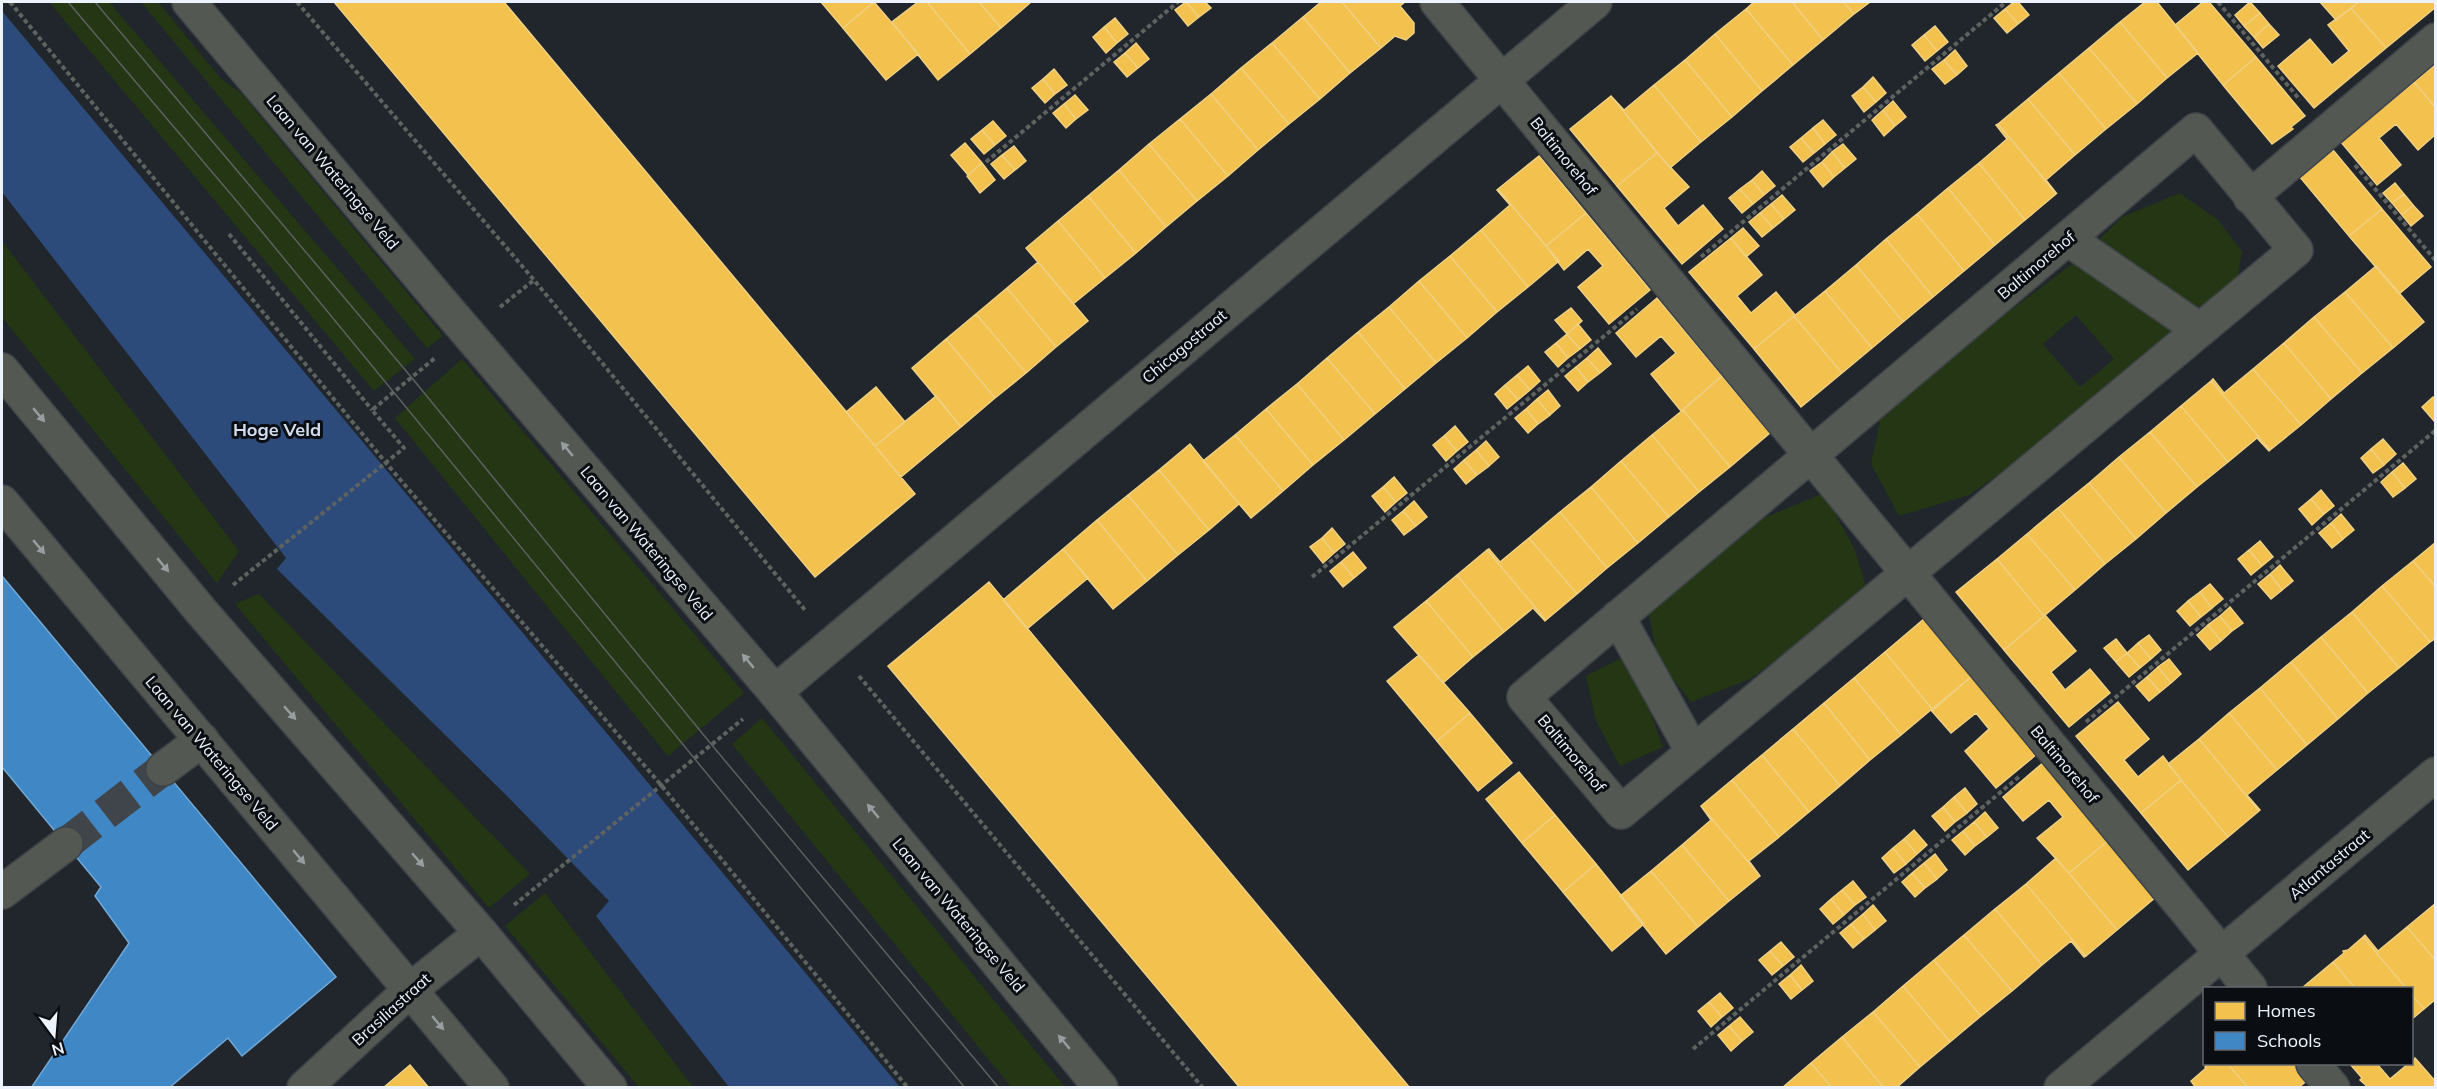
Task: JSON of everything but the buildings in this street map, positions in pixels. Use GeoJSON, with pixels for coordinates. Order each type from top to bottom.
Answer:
{"type":"FeatureCollection","features":[{"type":"Feature","properties":{"kind":"street","name":"Laan van Wateringse Veld"},"geometry":{"type":"LineString","coordinates":[[189,2],[775,692],[1101,1088]]}},
{"type":"Feature","properties":{"kind":"street","name":"Baltimorehof"},"geometry":{"type":"LineString","coordinates":[[1437,2],[2222,954]]}},
{"type":"Feature","properties":{"kind":"street","name":"Chicagostraat"},"geometry":{"type":"LineString","coordinates":[[775,692],[1595,2]]}},
{"type":"Feature","properties":{"kind":"street"},"geometry":{"type":"LineString","coordinates":[[2250,197],[2436,40]]}},
{"type":"Feature","properties":{"kind":"street","name":"Baltimorehof"},"geometry":{"type":"LineString","coordinates":[[2196,130],[2250,197],[2296,250],[1621,812],[1524,697],[2196,130]]}},
{"type":"Feature","properties":{"kind":"street"},"geometry":{"type":"LineString","coordinates":[[2068,239],[2200,330]]}},
{"type":"Feature","properties":{"kind":"street"},"geometry":{"type":"LineString","coordinates":[[2,370],[201,610],[481,933],[610,1088]]}},
{"type":"Feature","properties":{"kind":"street","name":"Laan van Wateringse Veld"},"geometry":{"type":"LineString","coordinates":[[2,502],[492,1088]]}},
{"type":"Feature","properties":{"kind":"street"},"geometry":{"type":"LineString","coordinates":[[1618,618],[1694,752]]}},
{"type":"Feature","properties":{"kind":"street"},"geometry":{"type":"LineString","coordinates":[[163,770],[202,740]]}},
{"type":"Feature","properties":{"kind":"street","name":"Atlantastraat"},"geometry":{"type":"LineString","coordinates":[[2061,1088],[2436,774]]}},
{"type":"Feature","properties":{"kind":"street"},"geometry":{"type":"LineString","coordinates":[[2,892],[66,844]]}},
{"type":"Feature","properties":{"kind":"street","name":"Brasiliastraat"},"geometry":{"type":"LineString","coordinates":[[304,1088],[410,990],[481,933]]}},
{"type":"Feature","properties":{"kind":"street"},"geometry":{"type":"LineString","coordinates":[[2222,954],[2249,987]]}},
{"type":"Feature","properties":{"kind":"street"},"geometry":{"type":"LineString","coordinates":[[2314,1065],[2333,1088]]}},
{"type":"Feature","properties":{"kind":"path"},"geometry":{"type":"LineString","coordinates":[[10,2],[386,463],[661,785],[908,1088]]}},
{"type":"Feature","properties":{"kind":"path"},"geometry":{"type":"LineString","coordinates":[[297,2],[534,280],[832,644],[1203,1088]]}},
{"type":"Feature","properties":{"kind":"path"},"geometry":{"type":"LineString","coordinates":[[986,162],[1178,2]]}},
{"type":"Feature","properties":{"kind":"path"},"geometry":{"type":"LineString","coordinates":[[229,234],[404,448],[268,557]]}},
{"type":"Feature","properties":{"kind":"path"},"geometry":{"type":"LineString","coordinates":[[372,410],[534,280]]}},
{"type":"Feature","properties":{"kind":"path"},"geometry":{"type":"LineString","coordinates":[[481,933],[775,692]]}},
{"type":"Feature","properties":{"kind":"green space"},"geometry":{"type":"Polygon","coordinates":[[[49,2],[109,2],[415,359],[374,391],[49,2]]]}},
{"type":"Feature","properties":{"kind":"green space"},"geometry":{"type":"Polygon","coordinates":[[[141,2],[158,2],[221,79],[241,93],[443,336],[427,348],[141,2]]]}},
{"type":"Feature","properties":{"kind":"green space"},"geometry":{"type":"Polygon","coordinates":[[[2180,193],[2218,220],[2242,251],[2238,276],[2233,289],[2201,307],[2187,305],[2097,242],[2122,217],[2180,193]]]}},
{"type":"Feature","properties":{"kind":"green space"},"geometry":{"type":"Polygon","coordinates":[[[2,241],[239,551],[217,583],[2,317],[2,241]]]}},
{"type":"Feature","properties":{"kind":"green space"},"geometry":{"type":"Polygon","coordinates":[[[2075,262],[2182,336],[2084,416],[1969,495],[1899,516],[1871,464],[1883,406],[2075,262]],[[2076,315],[2043,344],[2080,387],[2114,359],[2076,315]]]}},
{"type":"Feature","properties":{"kind":"green space"},"geometry":{"type":"Polygon","coordinates":[[[462,359],[744,693],[668,756],[395,418],[462,359]]]}},
{"type":"Feature","properties":{"kind":"green space"},"geometry":{"type":"Polygon","coordinates":[[[1824,493],[1855,550],[1868,593],[1750,679],[1691,702],[1658,660],[1648,610],[1752,523],[1824,493]]]}},
{"type":"Feature","properties":{"kind":"green space"},"geometry":{"type":"Polygon","coordinates":[[[259,594],[530,874],[489,908],[235,604],[259,594]]]}},
{"type":"Feature","properties":{"kind":"green space"},"geometry":{"type":"Polygon","coordinates":[[[1629,654],[1663,747],[1620,766],[1596,721],[1586,676],[1629,654]]]}},
{"type":"Feature","properties":{"kind":"green space"},"geometry":{"type":"Polygon","coordinates":[[[762,718],[1065,1087],[1011,1087],[732,744],[762,718]]]}},
{"type":"Feature","properties":{"kind":"green space"},"geometry":{"type":"Polygon","coordinates":[[[545,893],[693,1087],[639,1087],[505,926],[545,893]]]}},
{"type":"Feature","properties":{"kind":"water"},"geometry":{"type":"Polygon","coordinates":[[[2,11],[900,1087],[729,1087],[596,916],[609,901],[509,798],[277,569],[286,558],[2,192],[2,11]]]}},
{"type":"Feature","properties":{"kind":"tunnel"},"geometry":{"type":"LineString","coordinates":[[66,844],[163,769]]}},
{"type":"Feature","properties":{"kind":"tram line"},"geometry":{"type":"LineString","coordinates":[[68,2],[240,205],[965,1088]]}},
{"type":"Feature","properties":{"kind":"tram line"},"geometry":{"type":"LineString","coordinates":[[95,2],[412,378],[711,744],[999,1088]]}},
{"type":"Feature","properties":{"kind":"district","name":"Hoge Veld"},"geometry":{"type":"Point","coordinates":[277,430]}}]}
